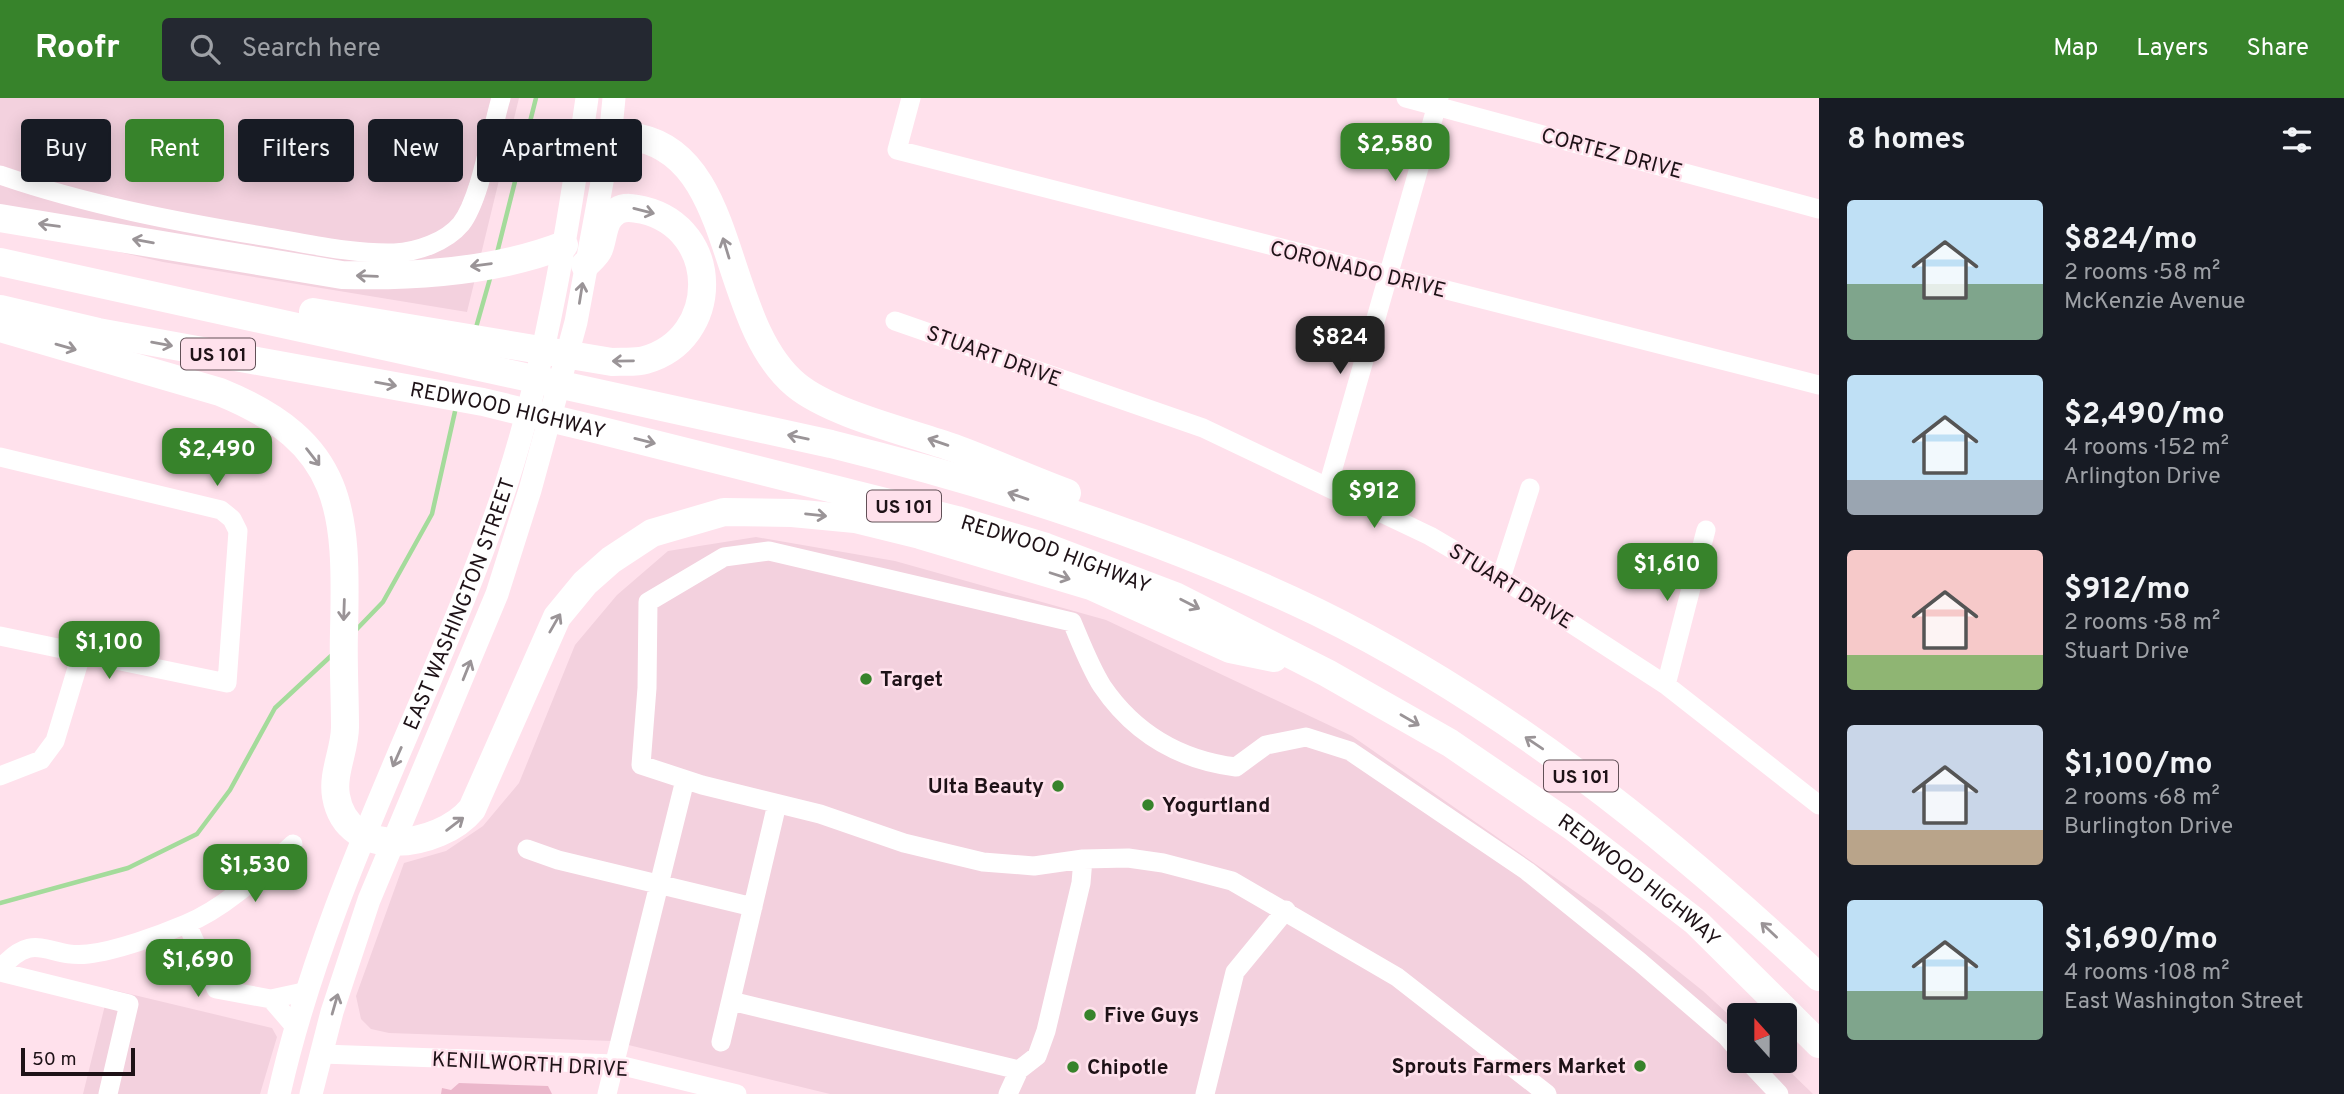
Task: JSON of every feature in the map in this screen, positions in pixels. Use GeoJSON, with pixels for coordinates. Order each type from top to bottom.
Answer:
{"type":"FeatureCollection","features":[{"type":"Feature","properties":{"kind":"highway"},"geometry":{"type":"LineString","coordinates":[[642,139],[664,147],[689,168],[715,212],[741,299],[759,339],[796,385],[846,410],[1157,526],[1249,568],[1265,589]]}},
{"type":"Feature","properties":{"kind":"highway"},"geometry":{"type":"LineString","coordinates":[[157,295],[215,295],[612,362],[644,361],[672,347],[688,332],[697,314],[703,285],[701,266],[692,243],[677,226],[656,214],[632,208],[618,210],[608,217],[598,252],[585,265]]}},
{"type":"Feature","properties":{"kind":"highway"},"geometry":{"type":"LineString","coordinates":[[0,218],[342,275],[385,276],[436,272],[528,259],[564,245]]}},
{"type":"Feature","properties":{"kind":"highway","name":"REDWOOD HIGHWAY"},"geometry":{"type":"LineString","coordinates":[[0,262],[831,444],[961,476],[1124,533],[1265,589],[1359,634],[1423,671],[1594,784],[1727,891],[1819,977]]}},
{"type":"Feature","properties":{"kind":"highway","name":"REDWOOD HIGHWAY"},"geometry":{"type":"LineString","coordinates":[[0,309],[97,332],[483,402],[957,520],[1046,547],[1175,596],[1450,743],[1573,827],[1696,922],[1819,1044]]}},
{"type":"Feature","properties":{"kind":"highway"},"geometry":{"type":"LineString","coordinates":[[0,328],[220,392],[263,412],[285,427],[321,467],[339,509],[346,552],[343,667],[345,731],[336,796],[345,820],[365,834],[391,843],[418,840],[447,831],[472,809],[557,617],[585,583],[652,533],[724,512],[792,513],[855,520],[920,535],[1091,586],[1230,649],[1306,664]]}},
{"type":"Feature","properties":{"kind":"main road","name":"EAST WASHINGTON STREET"},"geometry":{"type":"LineString","coordinates":[[584,119],[587,98]]}},
{"type":"Feature","properties":{"kind":"main road","name":"EAST WASHINGTON STREET"},"geometry":{"type":"LineString","coordinates":[[612,119],[614,98]]}},
{"type":"Feature","properties":{"kind":"main road","name":"EAST WASHINGTON STREET"},"geometry":{"type":"LineString","coordinates":[[279,1094],[308,991],[365,834],[434,672],[506,485],[549,319],[574,182]]}},
{"type":"Feature","properties":{"kind":"main road","name":"EAST WASHINGTON STREET"},"geometry":{"type":"LineString","coordinates":[[311,1094],[348,960],[391,843],[461,685],[497,594],[530,490],[576,322],[601,182]]}},
{"type":"Feature","properties":{"kind":"street"},"geometry":{"type":"LineString","coordinates":[[0,175],[61,196],[225,229],[356,252],[397,253],[440,241],[460,224],[473,201],[500,98]]}},
{"type":"Feature","properties":{"kind":"street","name":"CORONADO DRIVE"},"geometry":{"type":"LineString","coordinates":[[911,98],[897,150],[1819,386]]}},
{"type":"Feature","properties":{"kind":"street","name":"CORTEZ DRIVE"},"geometry":{"type":"LineString","coordinates":[[1406,98],[1438,102],[1819,209]]}},
{"type":"Feature","properties":{"kind":"street"},"geometry":{"type":"LineString","coordinates":[[1328,486],[1438,102]]}},
{"type":"Feature","properties":{"kind":"street","name":"STUART DRIVE"},"geometry":{"type":"LineString","coordinates":[[895,321],[1203,428],[1430,536],[1501,578],[1666,685],[1819,805]]}},
{"type":"Feature","properties":{"kind":"street"},"geometry":{"type":"LineString","coordinates":[[0,457],[221,510],[232,519],[238,531],[227,683],[81,655],[0,636]]}},
{"type":"Feature","properties":{"kind":"street"},"geometry":{"type":"LineString","coordinates":[[1501,578],[1530,488]]}},
{"type":"Feature","properties":{"kind":"street"},"geometry":{"type":"LineString","coordinates":[[1666,685],[1706,530]]}},
{"type":"Feature","properties":{"kind":"street"},"geometry":{"type":"LineString","coordinates":[[1547,1094],[1397,977],[1232,881],[1163,863],[1128,858],[1083,859],[1034,866],[990,864],[904,844],[863,827],[685,780],[641,765],[647,688],[648,602],[724,557],[769,551],[1072,622],[1102,685],[1147,734],[1201,762],[1236,767],[1266,745],[1306,737],[1350,751],[1527,871],[1640,962],[1727,1037]]}},
{"type":"Feature","properties":{"kind":"street"},"geometry":{"type":"LineString","coordinates":[[0,776],[41,760],[55,741],[81,655]]}},
{"type":"Feature","properties":{"kind":"street"},"geometry":{"type":"LineString","coordinates":[[607,1094],[685,780]]}},
{"type":"Feature","properties":{"kind":"street"},"geometry":{"type":"LineString","coordinates":[[721,1042],[777,804]]}},
{"type":"Feature","properties":{"kind":"street"},"geometry":{"type":"LineString","coordinates":[[108,1094],[129,1004],[0,970],[13,954],[25,948],[89,954],[187,924],[239,891],[293,844]]}},
{"type":"Feature","properties":{"kind":"street"},"geometry":{"type":"LineString","coordinates":[[527,849],[558,860],[753,907]]}},
{"type":"Feature","properties":{"kind":"street"},"geometry":{"type":"LineString","coordinates":[[1008,1094],[1019,1070],[1037,1056],[1049,1021],[1081,883],[1083,859]]}},
{"type":"Feature","properties":{"kind":"street"},"geometry":{"type":"LineString","coordinates":[[1205,1094],[1235,972],[1286,910]]}},
{"type":"Feature","properties":{"kind":"street"},"geometry":{"type":"LineString","coordinates":[[187,924],[216,989],[271,999],[308,991]]}},
{"type":"Feature","properties":{"kind":"street"},"geometry":{"type":"LineString","coordinates":[[271,999],[296,1028]]}},
{"type":"Feature","properties":{"kind":"street"},"geometry":{"type":"LineString","coordinates":[[731,1001],[1019,1070]]}},
{"type":"Feature","properties":{"kind":"street","name":"KENILWORTH DRIVE"},"geometry":{"type":"LineString","coordinates":[[322,1054],[615,1064],[737,1094]]}},
{"type":"Feature","properties":{"kind":"street"},"geometry":{"type":"LineString","coordinates":[[1759,1073],[1779,1094]]}},
{"type":"Feature","properties":{"kind":"shaded area"},"geometry":{"type":"Polygon","coordinates":[[[0,98],[519,98],[514,119],[477,119],[477,182],[499,182],[467,312],[163,262],[0,225],[0,98]]]}},
{"type":"Feature","properties":{"kind":"shaded area"},"geometry":{"type":"Polygon","coordinates":[[[756,537],[895,561],[1106,620],[1352,736],[1603,911],[1703,991],[1727,1013],[1727,1073],[1791,1073],[1813,1094],[830,1094],[612,1041],[389,1033],[371,1029],[361,1019],[356,996],[404,863],[446,851],[483,826],[519,783],[575,645],[617,595],[668,551],[756,537]]]}},
{"type":"Feature","properties":{"kind":"shaded area"},"geometry":{"type":"Polygon","coordinates":[[[109,989],[272,1028],[277,1037],[260,1094],[83,1094],[109,989]]]}},
{"type":"Feature","properties":{"kind":"shaded area"},"geometry":{"type":"Polygon","coordinates":[[[459,1083],[548,1086],[552,1094],[441,1094],[442,1088],[451,1090],[459,1083]]]}},
{"type":"Feature","properties":{"kind":"waterway"},"geometry":{"type":"LineString","coordinates":[[497,253],[536,98]]}},
{"type":"Feature","properties":{"kind":"waterway"},"geometry":{"type":"LineString","coordinates":[[475,331],[491,275]]}},
{"type":"Feature","properties":{"kind":"waterway"},"geometry":{"type":"LineString","coordinates":[[355,631],[383,602],[432,514],[456,407]]}},
{"type":"Feature","properties":{"kind":"waterway"},"geometry":{"type":"LineString","coordinates":[[0,903],[128,868],[197,834],[230,790],[275,708],[332,655]]}},
{"type":"Feature","properties":{"kind":"place","name":"Target"},"geometry":{"type":"Point","coordinates":[866,679]}},
{"type":"Feature","properties":{"kind":"place","name":"Ulta Beauty"},"geometry":{"type":"Point","coordinates":[1058,786]}},
{"type":"Feature","properties":{"kind":"place","name":"Yogurtland"},"geometry":{"type":"Point","coordinates":[1148,805]}},
{"type":"Feature","properties":{"kind":"place","name":"Five Guys"},"geometry":{"type":"Point","coordinates":[1090,1015]}},
{"type":"Feature","properties":{"kind":"place","name":"Sprouts Farmers Market"},"geometry":{"type":"Point","coordinates":[1640,1066]}},
{"type":"Feature","properties":{"kind":"place","name":"Chipotle"},"geometry":{"type":"Point","coordinates":[1073,1067]}}]}
